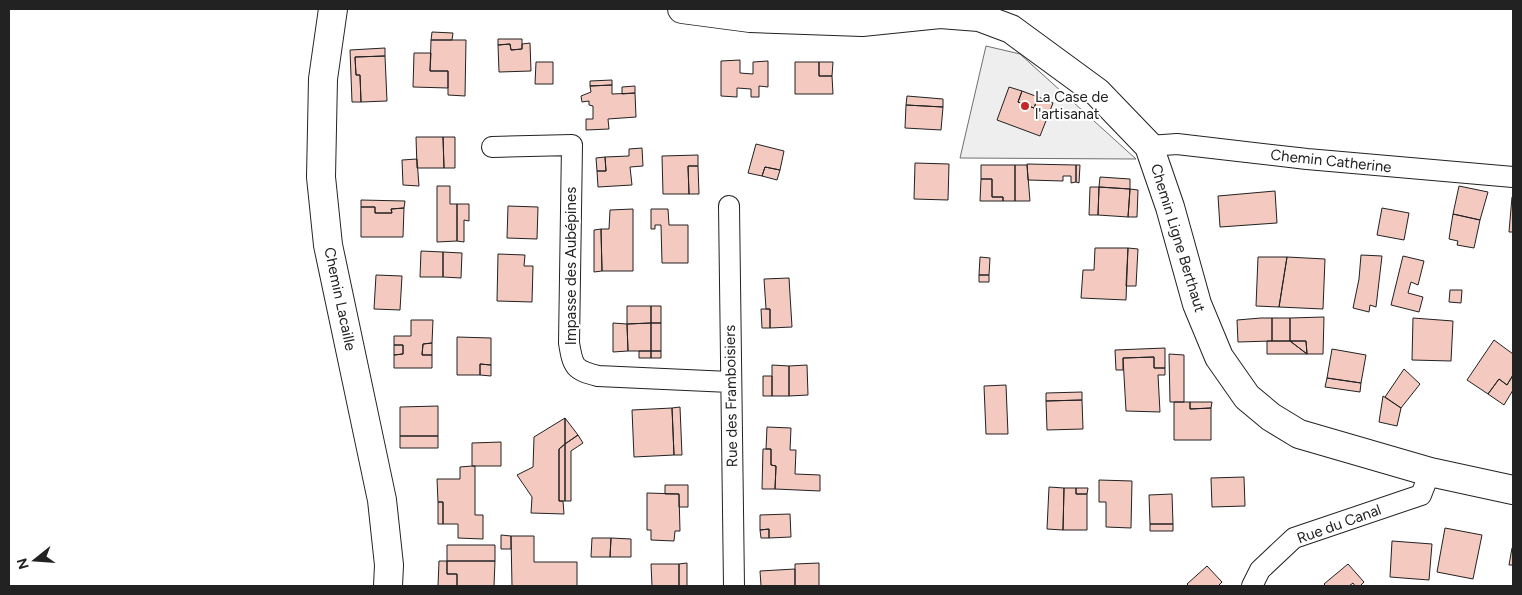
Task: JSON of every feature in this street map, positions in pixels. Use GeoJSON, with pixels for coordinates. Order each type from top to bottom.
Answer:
{"type":"FeatureCollection","features":[{"type":"Feature","properties":{"kind":"street","name":"Chemin Lacaille"},"geometry":{"type":"LineString","coordinates":[[333,9],[323,79],[321,177],[328,245],[382,500],[390,565],[388,586]]}},
{"type":"Feature","properties":{"kind":"street","name":"Chemin Ligne Berthaut"},"geometry":{"type":"LineString","coordinates":[[682,9],[750,18],[779,14],[862,22],[940,14],[979,17],[1011,29],[1097,92],[1149,146],[1170,207],[1197,304],[1219,358],[1247,397],[1271,417],[1299,434],[1430,472],[1513,490]]}},
{"type":"Feature","properties":{"kind":"street","name":"Chemin Catherine"},"geometry":{"type":"LineString","coordinates":[[1149,146],[1177,144],[1307,159],[1513,177]]}},
{"type":"Feature","properties":{"kind":"street","name":"Impasse des Aubépines"},"geometry":{"type":"LineString","coordinates":[[492,147],[572,145],[569,343],[572,361],[581,372],[598,376],[730,382]]}},
{"type":"Feature","properties":{"kind":"street","name":"Rue des Framboisiers"},"geometry":{"type":"LineString","coordinates":[[729,206],[734,586]]}},
{"type":"Feature","properties":{"kind":"street","name":"Rue du Canal"},"geometry":{"type":"LineString","coordinates":[[1252,586],[1260,570],[1294,538],[1420,495],[1430,472]]}},
{"type":"Feature","properties":{"kind":"shaded area","name":"La Case de l'artisanat"},"geometry":{"type":"Polygon","coordinates":[[[986,46],[1020,54],[1136,159],[960,158],[986,46]]]}},
{"type":"Feature","properties":{"kind":"building"},"geometry":{"type":"Polygon","coordinates":[[[432,32],[453,33],[452,40],[431,40],[432,32]]]}},
{"type":"Feature","properties":{"kind":"building"},"geometry":{"type":"Polygon","coordinates":[[[498,39],[522,39],[522,49],[511,50],[510,44],[498,45],[498,39]]]}},
{"type":"Feature","properties":{"kind":"building"},"geometry":{"type":"Polygon","coordinates":[[[431,40],[466,40],[465,96],[448,95],[448,71],[430,71],[431,40]]]}},
{"type":"Feature","properties":{"kind":"building"},"geometry":{"type":"Polygon","coordinates":[[[530,43],[531,71],[499,72],[498,45],[510,44],[511,50],[522,49],[522,44],[530,43]]]}},
{"type":"Feature","properties":{"kind":"building"},"geometry":{"type":"Polygon","coordinates":[[[385,48],[385,56],[355,57],[356,75],[360,75],[361,102],[352,102],[350,50],[385,48]]]}},
{"type":"Feature","properties":{"kind":"building"},"geometry":{"type":"Polygon","coordinates":[[[414,53],[431,53],[430,71],[448,71],[448,88],[413,87],[414,53]]]}},
{"type":"Feature","properties":{"kind":"building"},"geometry":{"type":"Polygon","coordinates":[[[385,56],[387,101],[361,102],[360,75],[356,75],[355,57],[385,56]]]}},
{"type":"Feature","properties":{"kind":"building"},"geometry":{"type":"Polygon","coordinates":[[[740,60],[740,73],[753,74],[753,62],[768,61],[768,87],[759,86],[759,97],[751,97],[751,89],[737,88],[737,97],[721,96],[721,61],[740,60]]]}},
{"type":"Feature","properties":{"kind":"building"},"geometry":{"type":"Polygon","coordinates":[[[536,62],[553,62],[553,84],[535,84],[536,62]]]}},
{"type":"Feature","properties":{"kind":"building"},"geometry":{"type":"Polygon","coordinates":[[[795,62],[819,62],[819,76],[832,76],[833,94],[795,94],[795,62]]]}},
{"type":"Feature","properties":{"kind":"building"},"geometry":{"type":"Polygon","coordinates":[[[819,62],[833,62],[832,76],[819,76],[819,62]]]}},
{"type":"Feature","properties":{"kind":"building"},"geometry":{"type":"Polygon","coordinates":[[[612,80],[612,85],[590,86],[590,81],[612,80]]]}},
{"type":"Feature","properties":{"kind":"building"},"geometry":{"type":"Polygon","coordinates":[[[612,85],[612,94],[635,93],[636,117],[608,119],[609,129],[586,130],[586,119],[593,119],[593,106],[589,105],[589,101],[582,102],[581,96],[591,92],[590,86],[612,85]]]}},
{"type":"Feature","properties":{"kind":"building"},"geometry":{"type":"Polygon","coordinates":[[[635,86],[635,93],[622,94],[622,87],[635,86]]]}},
{"type":"Feature","properties":{"kind":"building"},"geometry":{"type":"Polygon","coordinates":[[[1009,87],[1022,91],[1018,102],[1034,108],[1038,97],[1053,103],[1040,136],[997,120],[1009,87]]]}},
{"type":"Feature","properties":{"kind":"building"},"geometry":{"type":"Polygon","coordinates":[[[1022,91],[1038,97],[1034,108],[1018,102],[1022,91]]]}},
{"type":"Feature","properties":{"kind":"building"},"geometry":{"type":"Polygon","coordinates":[[[907,96],[943,99],[943,107],[906,105],[907,96]]]}},
{"type":"Feature","properties":{"kind":"building"},"geometry":{"type":"Polygon","coordinates":[[[906,105],[943,107],[941,130],[905,128],[906,105]]]}},
{"type":"Feature","properties":{"kind":"building"},"geometry":{"type":"Polygon","coordinates":[[[416,137],[443,137],[444,168],[417,168],[416,137]]]}},
{"type":"Feature","properties":{"kind":"building"},"geometry":{"type":"Polygon","coordinates":[[[443,137],[455,137],[455,168],[444,168],[443,137]]]}},
{"type":"Feature","properties":{"kind":"building"},"geometry":{"type":"Polygon","coordinates":[[[756,144],[784,151],[780,170],[765,167],[762,176],[748,173],[756,144]]]}},
{"type":"Feature","properties":{"kind":"building"},"geometry":{"type":"Polygon","coordinates":[[[642,148],[643,166],[630,167],[632,185],[598,187],[597,171],[606,171],[605,157],[629,156],[629,149],[642,148]]]}},
{"type":"Feature","properties":{"kind":"building"},"geometry":{"type":"Polygon","coordinates":[[[698,155],[698,166],[688,166],[689,194],[663,194],[662,156],[698,155]]]}},
{"type":"Feature","properties":{"kind":"building"},"geometry":{"type":"Polygon","coordinates":[[[605,157],[606,171],[597,171],[596,158],[605,157]]]}},
{"type":"Feature","properties":{"kind":"building"},"geometry":{"type":"Polygon","coordinates":[[[417,159],[419,186],[403,185],[402,160],[417,159]]]}},
{"type":"Feature","properties":{"kind":"building"},"geometry":{"type":"Polygon","coordinates":[[[915,163],[949,164],[948,200],[914,199],[915,163]]]}},
{"type":"Feature","properties":{"kind":"building"},"geometry":{"type":"Polygon","coordinates":[[[1027,164],[1076,165],[1076,182],[1071,183],[1071,176],[1063,176],[1063,181],[1028,180],[1027,164]]]}},
{"type":"Feature","properties":{"kind":"building"},"geometry":{"type":"Polygon","coordinates":[[[981,165],[1015,165],[1015,201],[1003,201],[1003,197],[992,197],[992,179],[981,179],[981,165]]]}},
{"type":"Feature","properties":{"kind":"building"},"geometry":{"type":"Polygon","coordinates":[[[1015,165],[1027,165],[1030,201],[1015,201],[1015,165]]]}},
{"type":"Feature","properties":{"kind":"building"},"geometry":{"type":"Polygon","coordinates":[[[1076,165],[1080,165],[1079,183],[1076,182],[1076,165]]]}},
{"type":"Feature","properties":{"kind":"building"},"geometry":{"type":"Polygon","coordinates":[[[688,166],[698,166],[699,194],[689,194],[688,166]]]}},
{"type":"Feature","properties":{"kind":"building"},"geometry":{"type":"Polygon","coordinates":[[[765,167],[780,170],[777,180],[762,176],[765,167]]]}},
{"type":"Feature","properties":{"kind":"building"},"geometry":{"type":"Polygon","coordinates":[[[1100,177],[1130,179],[1130,189],[1099,187],[1100,177]]]}},
{"type":"Feature","properties":{"kind":"building"},"geometry":{"type":"Polygon","coordinates":[[[981,179],[992,179],[992,197],[1003,197],[1003,201],[980,201],[981,179]]]}},
{"type":"Feature","properties":{"kind":"building"},"geometry":{"type":"Polygon","coordinates":[[[437,186],[450,186],[450,204],[457,204],[457,241],[437,242],[437,186]]]}},
{"type":"Feature","properties":{"kind":"building"},"geometry":{"type":"Polygon","coordinates":[[[1459,186],[1488,192],[1480,220],[1453,214],[1459,186]]]}},
{"type":"Feature","properties":{"kind":"building"},"geometry":{"type":"Polygon","coordinates":[[[1090,187],[1099,187],[1098,215],[1089,215],[1090,187]]]}},
{"type":"Feature","properties":{"kind":"building"},"geometry":{"type":"Polygon","coordinates":[[[1099,187],[1130,189],[1128,217],[1098,215],[1099,187]]]}},
{"type":"Feature","properties":{"kind":"building"},"geometry":{"type":"Polygon","coordinates":[[[1130,189],[1138,190],[1137,217],[1128,217],[1130,189]]]}},
{"type":"Feature","properties":{"kind":"building"},"geometry":{"type":"Polygon","coordinates":[[[1275,191],[1277,223],[1220,227],[1218,196],[1275,191]]]}},
{"type":"Feature","properties":{"kind":"building"},"geometry":{"type":"Polygon","coordinates":[[[1512,197],[1513,232],[1509,232],[1512,197]]]}},
{"type":"Feature","properties":{"kind":"building"},"geometry":{"type":"Polygon","coordinates":[[[361,200],[405,201],[404,208],[391,209],[392,213],[375,213],[375,207],[361,207],[361,200]]]}},
{"type":"Feature","properties":{"kind":"building"},"geometry":{"type":"Polygon","coordinates":[[[457,204],[469,204],[469,221],[464,220],[464,242],[457,241],[457,204]]]}},
{"type":"Feature","properties":{"kind":"building"},"geometry":{"type":"Polygon","coordinates":[[[508,206],[538,207],[537,239],[507,238],[508,206]]]}},
{"type":"Feature","properties":{"kind":"building"},"geometry":{"type":"Polygon","coordinates":[[[361,207],[375,207],[375,213],[392,213],[391,209],[404,208],[403,237],[361,237],[361,207]]]}},
{"type":"Feature","properties":{"kind":"building"},"geometry":{"type":"Polygon","coordinates":[[[1382,208],[1409,213],[1404,240],[1377,235],[1382,208]]]}},
{"type":"Feature","properties":{"kind":"building"},"geometry":{"type":"Polygon","coordinates":[[[633,209],[633,271],[602,271],[601,229],[609,229],[610,210],[633,209]]]}},
{"type":"Feature","properties":{"kind":"building"},"geometry":{"type":"Polygon","coordinates":[[[651,209],[668,209],[669,225],[688,225],[688,263],[662,263],[661,225],[655,225],[655,229],[651,229],[651,209]]]}},
{"type":"Feature","properties":{"kind":"building"},"geometry":{"type":"Polygon","coordinates":[[[1453,214],[1480,220],[1474,248],[1457,245],[1458,241],[1449,239],[1453,214]]]}},
{"type":"Feature","properties":{"kind":"building"},"geometry":{"type":"Polygon","coordinates":[[[601,229],[602,271],[594,272],[594,230],[601,229]]]}},
{"type":"Feature","properties":{"kind":"building"},"geometry":{"type":"Polygon","coordinates":[[[1095,248],[1128,248],[1126,300],[1081,298],[1083,270],[1094,270],[1095,248]]]}},
{"type":"Feature","properties":{"kind":"building"},"geometry":{"type":"Polygon","coordinates":[[[1128,248],[1138,249],[1136,286],[1126,286],[1128,248]]]}},
{"type":"Feature","properties":{"kind":"building"},"geometry":{"type":"Polygon","coordinates":[[[421,251],[443,252],[443,277],[420,277],[421,251]]]}},
{"type":"Feature","properties":{"kind":"building"},"geometry":{"type":"Polygon","coordinates":[[[443,252],[462,253],[461,278],[443,277],[443,252]]]}},
{"type":"Feature","properties":{"kind":"building"},"geometry":{"type":"Polygon","coordinates":[[[498,254],[525,255],[524,266],[533,266],[532,302],[497,301],[498,254]]]}},
{"type":"Feature","properties":{"kind":"building"},"geometry":{"type":"Polygon","coordinates":[[[1361,255],[1382,256],[1376,307],[1370,305],[1369,312],[1353,308],[1359,279],[1361,255]]]}},
{"type":"Feature","properties":{"kind":"building"},"geometry":{"type":"Polygon","coordinates":[[[1403,256],[1424,261],[1418,285],[1411,282],[1408,293],[1423,297],[1419,312],[1391,305],[1403,256]]]}},
{"type":"Feature","properties":{"kind":"building"},"geometry":{"type":"Polygon","coordinates":[[[980,257],[990,258],[989,275],[979,275],[980,257]]]}},
{"type":"Feature","properties":{"kind":"building"},"geometry":{"type":"Polygon","coordinates":[[[1258,257],[1287,257],[1279,307],[1256,306],[1258,257]]]}},
{"type":"Feature","properties":{"kind":"building"},"geometry":{"type":"Polygon","coordinates":[[[1287,257],[1325,259],[1323,309],[1279,307],[1287,257]]]}},
{"type":"Feature","properties":{"kind":"building"},"geometry":{"type":"Polygon","coordinates":[[[376,275],[402,276],[400,310],[374,309],[376,275]]]}},
{"type":"Feature","properties":{"kind":"building"},"geometry":{"type":"Polygon","coordinates":[[[979,275],[989,275],[989,282],[979,282],[979,275]]]}},
{"type":"Feature","properties":{"kind":"building"},"geometry":{"type":"Polygon","coordinates":[[[789,278],[792,327],[770,328],[770,309],[766,309],[764,279],[789,278]]]}},
{"type":"Feature","properties":{"kind":"building"},"geometry":{"type":"Polygon","coordinates":[[[1450,290],[1462,290],[1461,303],[1449,302],[1450,290]]]}},
{"type":"Feature","properties":{"kind":"building"},"geometry":{"type":"Polygon","coordinates":[[[627,306],[651,306],[651,323],[627,324],[627,306]]]}},
{"type":"Feature","properties":{"kind":"building"},"geometry":{"type":"Polygon","coordinates":[[[651,306],[661,306],[661,323],[651,323],[651,306]]]}},
{"type":"Feature","properties":{"kind":"building"},"geometry":{"type":"Polygon","coordinates":[[[761,309],[770,309],[770,328],[762,328],[761,309]]]}},
{"type":"Feature","properties":{"kind":"building"},"geometry":{"type":"Polygon","coordinates":[[[1324,317],[1323,354],[1307,354],[1306,341],[1290,341],[1290,318],[1324,317]]]}},
{"type":"Feature","properties":{"kind":"building"},"geometry":{"type":"Polygon","coordinates":[[[1272,318],[1272,341],[1238,342],[1237,320],[1272,318]]]}},
{"type":"Feature","properties":{"kind":"building"},"geometry":{"type":"Polygon","coordinates":[[[1272,318],[1290,318],[1290,341],[1272,341],[1272,318]]]}},
{"type":"Feature","properties":{"kind":"building"},"geometry":{"type":"Polygon","coordinates":[[[1413,318],[1453,321],[1451,361],[1412,360],[1413,318]]]}},
{"type":"Feature","properties":{"kind":"building"},"geometry":{"type":"Polygon","coordinates":[[[411,320],[433,320],[432,343],[423,344],[422,355],[432,355],[432,368],[394,368],[394,355],[403,354],[403,345],[394,345],[394,336],[411,336],[411,320]]]}},
{"type":"Feature","properties":{"kind":"building"},"geometry":{"type":"Polygon","coordinates":[[[613,323],[627,324],[628,351],[613,352],[613,323]]]}},
{"type":"Feature","properties":{"kind":"building"},"geometry":{"type":"Polygon","coordinates":[[[651,323],[661,323],[661,351],[651,351],[651,323]]]}},
{"type":"Feature","properties":{"kind":"building"},"geometry":{"type":"Polygon","coordinates":[[[651,323],[651,351],[628,351],[627,324],[651,323]]]}},
{"type":"Feature","properties":{"kind":"building"},"geometry":{"type":"Polygon","coordinates":[[[457,337],[491,338],[491,365],[480,364],[480,375],[457,375],[457,337]]]}},
{"type":"Feature","properties":{"kind":"building"},"geometry":{"type":"Polygon","coordinates":[[[1494,340],[1513,354],[1513,375],[1507,385],[1499,379],[1488,394],[1467,380],[1494,340]]]}},
{"type":"Feature","properties":{"kind":"building"},"geometry":{"type":"Polygon","coordinates":[[[1267,341],[1290,341],[1307,354],[1267,354],[1267,341]]]}},
{"type":"Feature","properties":{"kind":"building"},"geometry":{"type":"Polygon","coordinates":[[[1290,341],[1306,341],[1307,354],[1290,341]]]}},
{"type":"Feature","properties":{"kind":"building"},"geometry":{"type":"Polygon","coordinates":[[[432,343],[432,355],[422,355],[423,344],[432,343]]]}},
{"type":"Feature","properties":{"kind":"building"},"geometry":{"type":"Polygon","coordinates":[[[394,345],[403,345],[403,354],[394,355],[394,345]]]}},
{"type":"Feature","properties":{"kind":"building"},"geometry":{"type":"Polygon","coordinates":[[[1165,348],[1165,368],[1154,368],[1154,357],[1123,358],[1123,370],[1116,370],[1115,350],[1165,348]]]}},
{"type":"Feature","properties":{"kind":"building"},"geometry":{"type":"Polygon","coordinates":[[[1332,349],[1366,355],[1361,383],[1327,378],[1332,349]]]}},
{"type":"Feature","properties":{"kind":"building"},"geometry":{"type":"Polygon","coordinates":[[[639,351],[651,351],[651,358],[639,358],[639,351]]]}},
{"type":"Feature","properties":{"kind":"building"},"geometry":{"type":"Polygon","coordinates":[[[651,351],[661,351],[661,358],[651,358],[651,351]]]}},
{"type":"Feature","properties":{"kind":"building"},"geometry":{"type":"Polygon","coordinates":[[[1169,354],[1184,355],[1184,402],[1170,402],[1169,354]]]}},
{"type":"Feature","properties":{"kind":"building"},"geometry":{"type":"Polygon","coordinates":[[[1154,357],[1154,368],[1165,368],[1165,375],[1158,375],[1160,412],[1126,411],[1123,358],[1154,357]]]}},
{"type":"Feature","properties":{"kind":"building"},"geometry":{"type":"Polygon","coordinates":[[[480,364],[491,365],[491,376],[480,375],[480,364]]]}},
{"type":"Feature","properties":{"kind":"building"},"geometry":{"type":"Polygon","coordinates":[[[772,365],[789,366],[789,396],[772,396],[772,365]]]}},
{"type":"Feature","properties":{"kind":"building"},"geometry":{"type":"Polygon","coordinates":[[[807,365],[808,395],[789,396],[789,366],[807,365]]]}},
{"type":"Feature","properties":{"kind":"building"},"geometry":{"type":"Polygon","coordinates":[[[1404,369],[1420,384],[1401,408],[1385,397],[1404,369]]]}},
{"type":"Feature","properties":{"kind":"building"},"geometry":{"type":"Polygon","coordinates":[[[1513,375],[1513,390],[1504,405],[1488,394],[1499,379],[1507,385],[1513,375]]]}},
{"type":"Feature","properties":{"kind":"building"},"geometry":{"type":"Polygon","coordinates":[[[763,376],[772,376],[772,396],[763,396],[763,376]]]}},
{"type":"Feature","properties":{"kind":"building"},"geometry":{"type":"Polygon","coordinates":[[[1327,378],[1361,383],[1360,392],[1325,387],[1327,378]]]}},
{"type":"Feature","properties":{"kind":"building"},"geometry":{"type":"Polygon","coordinates":[[[1006,385],[1008,434],[986,434],[984,386],[1006,385]]]}},
{"type":"Feature","properties":{"kind":"building"},"geometry":{"type":"Polygon","coordinates":[[[1082,392],[1082,400],[1046,401],[1046,393],[1082,392]]]}},
{"type":"Feature","properties":{"kind":"building"},"geometry":{"type":"Polygon","coordinates":[[[1383,396],[1401,408],[1397,426],[1379,422],[1383,396]]]}},
{"type":"Feature","properties":{"kind":"building"},"geometry":{"type":"Polygon","coordinates":[[[1082,400],[1083,429],[1047,430],[1046,401],[1082,400]]]}},
{"type":"Feature","properties":{"kind":"building"},"geometry":{"type":"Polygon","coordinates":[[[1174,402],[1190,402],[1190,409],[1211,408],[1211,440],[1174,440],[1174,402]]]}},
{"type":"Feature","properties":{"kind":"building"},"geometry":{"type":"Polygon","coordinates":[[[1190,402],[1212,402],[1211,408],[1190,409],[1190,402]]]}},
{"type":"Feature","properties":{"kind":"building"},"geometry":{"type":"Polygon","coordinates":[[[438,406],[438,436],[400,436],[400,407],[438,406]]]}},
{"type":"Feature","properties":{"kind":"building"},"geometry":{"type":"Polygon","coordinates":[[[680,407],[682,455],[674,455],[672,408],[680,407]]]}},
{"type":"Feature","properties":{"kind":"building"},"geometry":{"type":"Polygon","coordinates":[[[672,408],[674,455],[634,457],[632,410],[672,408]]]}},
{"type":"Feature","properties":{"kind":"building"},"geometry":{"type":"Polygon","coordinates":[[[565,418],[565,444],[559,449],[559,501],[563,501],[564,514],[531,513],[532,497],[517,475],[533,467],[534,437],[565,418]]]}},
{"type":"Feature","properties":{"kind":"building"},"geometry":{"type":"Polygon","coordinates":[[[565,418],[578,435],[565,444],[565,418]]]}},
{"type":"Feature","properties":{"kind":"building"},"geometry":{"type":"Polygon","coordinates":[[[767,427],[791,428],[790,450],[796,450],[795,474],[820,475],[820,491],[775,489],[776,466],[771,465],[771,449],[766,449],[767,427]]]}},
{"type":"Feature","properties":{"kind":"building"},"geometry":{"type":"Polygon","coordinates":[[[578,435],[583,443],[571,451],[571,501],[565,501],[565,444],[578,435]]]}},
{"type":"Feature","properties":{"kind":"building"},"geometry":{"type":"Polygon","coordinates":[[[400,436],[438,436],[438,448],[400,448],[400,436]]]}},
{"type":"Feature","properties":{"kind":"building"},"geometry":{"type":"Polygon","coordinates":[[[501,442],[501,466],[472,466],[472,443],[501,442]]]}},
{"type":"Feature","properties":{"kind":"building"},"geometry":{"type":"Polygon","coordinates":[[[565,444],[565,501],[559,501],[559,449],[565,444]]]}},
{"type":"Feature","properties":{"kind":"building"},"geometry":{"type":"Polygon","coordinates":[[[763,449],[771,449],[771,465],[776,466],[775,489],[762,489],[763,449]]]}},
{"type":"Feature","properties":{"kind":"building"},"geometry":{"type":"Polygon","coordinates":[[[475,466],[475,515],[483,515],[483,539],[458,538],[458,524],[443,524],[443,502],[438,502],[437,479],[460,479],[460,467],[475,466]]]}},
{"type":"Feature","properties":{"kind":"building"},"geometry":{"type":"Polygon","coordinates":[[[1244,477],[1245,506],[1212,507],[1211,478],[1244,477]]]}},
{"type":"Feature","properties":{"kind":"building"},"geometry":{"type":"Polygon","coordinates":[[[1099,480],[1132,481],[1131,528],[1106,527],[1106,502],[1099,502],[1099,480]]]}},
{"type":"Feature","properties":{"kind":"building"},"geometry":{"type":"Polygon","coordinates":[[[665,485],[688,485],[688,507],[679,507],[679,494],[665,494],[665,485]]]}},
{"type":"Feature","properties":{"kind":"building"},"geometry":{"type":"Polygon","coordinates":[[[1049,487],[1064,488],[1063,530],[1047,529],[1049,487]]]}},
{"type":"Feature","properties":{"kind":"building"},"geometry":{"type":"Polygon","coordinates":[[[1064,488],[1076,488],[1076,494],[1087,494],[1087,530],[1063,530],[1064,488]]]}},
{"type":"Feature","properties":{"kind":"building"},"geometry":{"type":"Polygon","coordinates":[[[1076,488],[1088,488],[1087,494],[1076,494],[1076,488]]]}},
{"type":"Feature","properties":{"kind":"building"},"geometry":{"type":"Polygon","coordinates":[[[647,493],[679,494],[680,531],[675,531],[674,541],[651,540],[651,530],[647,530],[647,493]]]}},
{"type":"Feature","properties":{"kind":"building"},"geometry":{"type":"Polygon","coordinates":[[[1172,494],[1173,524],[1150,524],[1149,495],[1172,494]]]}},
{"type":"Feature","properties":{"kind":"building"},"geometry":{"type":"Polygon","coordinates":[[[438,502],[443,502],[443,524],[438,524],[438,502]]]}},
{"type":"Feature","properties":{"kind":"building"},"geometry":{"type":"Polygon","coordinates":[[[790,514],[791,537],[769,538],[769,529],[760,530],[760,515],[790,514]]]}},
{"type":"Feature","properties":{"kind":"building"},"geometry":{"type":"Polygon","coordinates":[[[1150,524],[1173,524],[1173,531],[1150,531],[1150,524]]]}},
{"type":"Feature","properties":{"kind":"building"},"geometry":{"type":"Polygon","coordinates":[[[1445,528],[1482,535],[1473,579],[1437,572],[1445,528]]]}},
{"type":"Feature","properties":{"kind":"building"},"geometry":{"type":"Polygon","coordinates":[[[769,529],[769,538],[761,538],[760,530],[769,529]]]}},
{"type":"Feature","properties":{"kind":"building"},"geometry":{"type":"Polygon","coordinates":[[[501,535],[511,536],[511,549],[501,549],[501,535]]]}},
{"type":"Feature","properties":{"kind":"building"},"geometry":{"type":"Polygon","coordinates":[[[511,536],[534,536],[534,562],[577,562],[577,586],[512,586],[511,536]]]}},
{"type":"Feature","properties":{"kind":"building"},"geometry":{"type":"Polygon","coordinates":[[[592,538],[611,538],[610,557],[591,557],[592,538]]]}},
{"type":"Feature","properties":{"kind":"building"},"geometry":{"type":"Polygon","coordinates":[[[611,538],[631,539],[631,557],[610,557],[611,538]]]}},
{"type":"Feature","properties":{"kind":"building"},"geometry":{"type":"Polygon","coordinates":[[[1392,541],[1432,544],[1429,580],[1390,577],[1392,541]]]}},
{"type":"Feature","properties":{"kind":"building"},"geometry":{"type":"Polygon","coordinates":[[[447,545],[495,545],[495,561],[447,561],[447,545]]]}},
{"type":"Feature","properties":{"kind":"building"},"geometry":{"type":"Polygon","coordinates":[[[1512,548],[1513,565],[1509,565],[1512,548]]]}},
{"type":"Feature","properties":{"kind":"building"},"geometry":{"type":"Polygon","coordinates":[[[439,561],[447,561],[447,574],[457,574],[457,586],[438,586],[439,561]]]}},
{"type":"Feature","properties":{"kind":"building"},"geometry":{"type":"Polygon","coordinates":[[[447,561],[495,561],[494,586],[457,586],[457,574],[447,574],[447,561]]]}},
{"type":"Feature","properties":{"kind":"building"},"geometry":{"type":"Polygon","coordinates":[[[687,563],[687,586],[679,586],[679,564],[687,563]]]}},
{"type":"Feature","properties":{"kind":"building"},"geometry":{"type":"Polygon","coordinates":[[[819,563],[819,586],[795,586],[795,564],[819,563]]]}},
{"type":"Feature","properties":{"kind":"building"},"geometry":{"type":"Polygon","coordinates":[[[651,564],[679,564],[679,586],[652,586],[651,564]]]}},
{"type":"Feature","properties":{"kind":"building"},"geometry":{"type":"Polygon","coordinates":[[[1348,564],[1364,582],[1360,586],[1355,586],[1353,583],[1349,586],[1326,586],[1324,584],[1348,564]]]}},
{"type":"Feature","properties":{"kind":"building"},"geometry":{"type":"Polygon","coordinates":[[[1207,566],[1222,582],[1218,586],[1189,586],[1187,584],[1207,566]]]}},
{"type":"Feature","properties":{"kind":"building"},"geometry":{"type":"Polygon","coordinates":[[[795,569],[795,586],[761,586],[760,571],[795,569]]]}},
{"type":"Feature","properties":{"kind":"place","name":"La Case de l'artisanat"},"geometry":{"type":"Point","coordinates":[1025,106]}}]}
